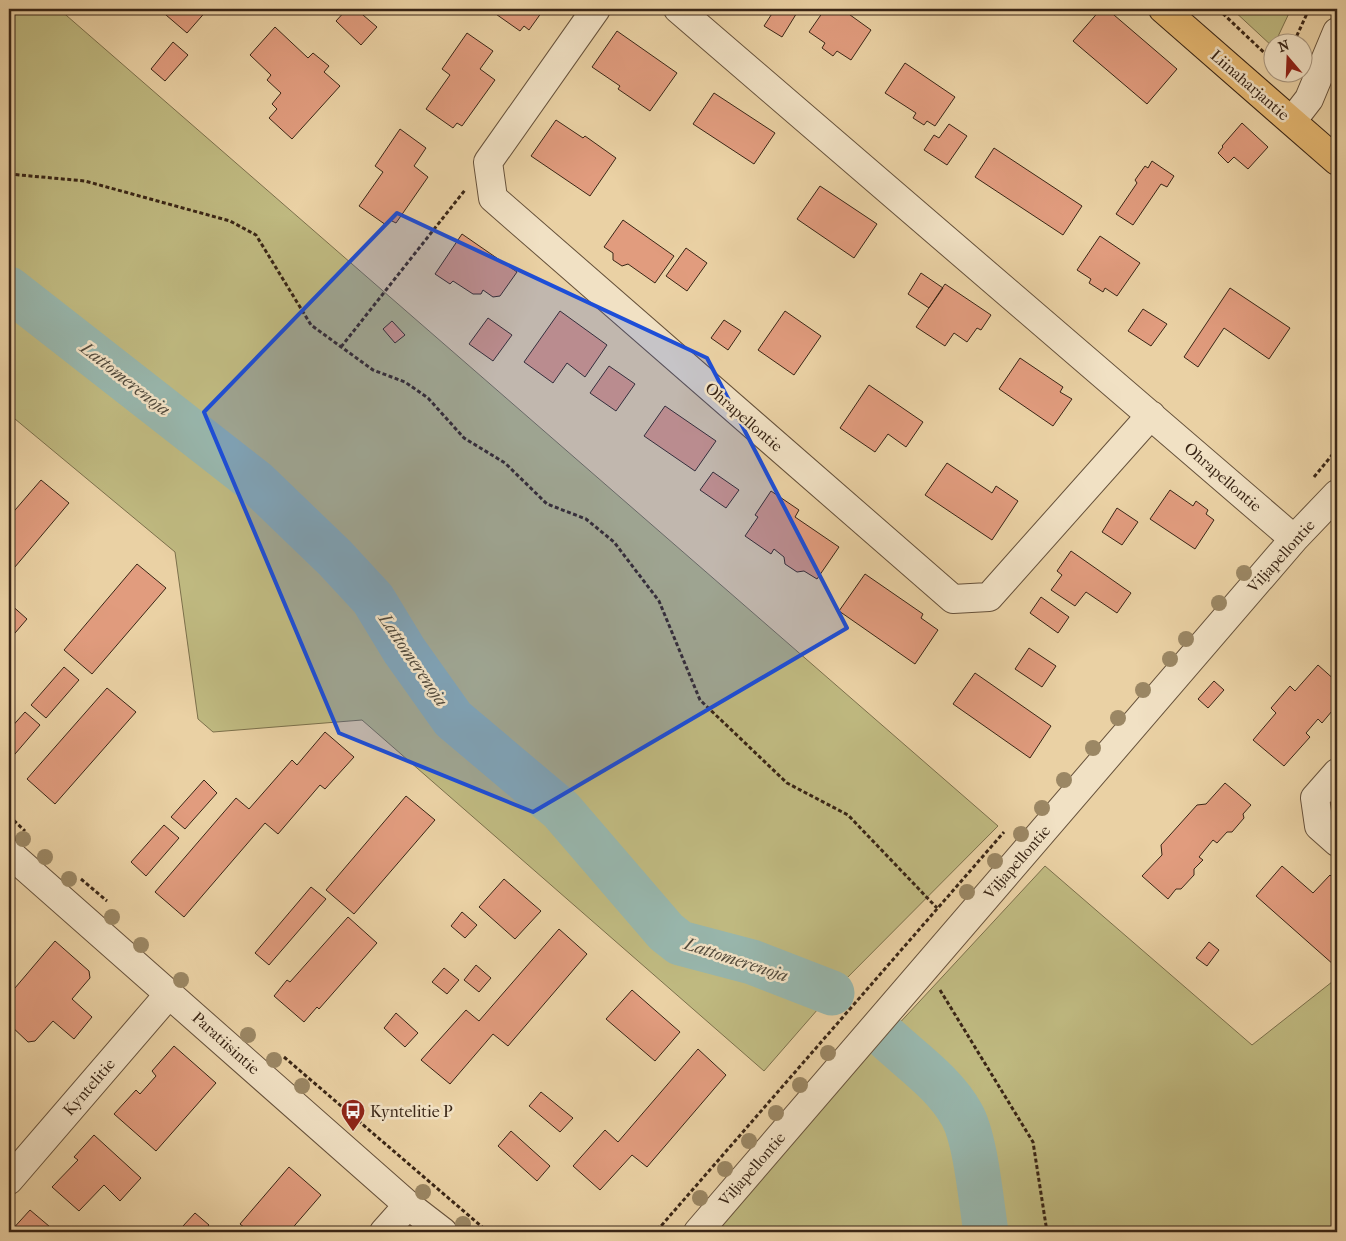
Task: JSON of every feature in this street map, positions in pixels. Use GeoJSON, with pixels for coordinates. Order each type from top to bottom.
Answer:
{"type":"FeatureCollection","features":[{"type":"Feature","properties":{"kind":"main road","name":"Liinaharjantie"},"geometry":{"type":"LineString","coordinates":[[1163,9],[1337,161]]}},
{"type":"Feature","properties":{"kind":"street"},"geometry":{"type":"LineString","coordinates":[[488,162],[596,9]]}},
{"type":"Feature","properties":{"kind":"street","name":"Ohrapellontie"},"geometry":{"type":"LineString","coordinates":[[678,9],[1294,539]]}},
{"type":"Feature","properties":{"kind":"street"},"geometry":{"type":"LineString","coordinates":[[1292,121],[1309,99],[1337,32]]}},
{"type":"Feature","properties":{"kind":"street","name":"Ohrapellontie"},"geometry":{"type":"LineString","coordinates":[[488,162],[493,198],[953,599],[989,597],[1151,415]]}},
{"type":"Feature","properties":{"kind":"street","name":"Viljapellontie"},"geometry":{"type":"LineString","coordinates":[[698,1232],[1294,539],[1337,494]]}},
{"type":"Feature","properties":{"kind":"street"},"geometry":{"type":"LineString","coordinates":[[1337,773],[1315,798],[1318,826],[1337,842]]}},
{"type":"Feature","properties":{"kind":"street","name":"Paratiisintie"},"geometry":{"type":"LineString","coordinates":[[9,853],[170,993],[408,1205],[442,1232]]}},
{"type":"Feature","properties":{"kind":"street","name":"Kyntelitie"},"geometry":{"type":"LineString","coordinates":[[9,1180],[170,993]]}},
{"type":"Feature","properties":{"kind":"street"},"geometry":{"type":"LineString","coordinates":[[384,1232],[408,1205]]}},
{"type":"Feature","properties":{"kind":"path"},"geometry":{"type":"LineString","coordinates":[[1218,9],[1264,53]]}},
{"type":"Feature","properties":{"kind":"path"},"geometry":{"type":"LineString","coordinates":[[1299,32],[1309,9]]}},
{"type":"Feature","properties":{"kind":"path"},"geometry":{"type":"LineString","coordinates":[[341,347],[488,162]]}},
{"type":"Feature","properties":{"kind":"path"},"geometry":{"type":"LineString","coordinates":[[9,174],[85,181],[230,221],[256,235],[311,325],[374,370],[405,382],[428,398],[464,438],[505,463],[547,504],[586,519],[614,542],[659,602],[700,700],[787,783],[848,815],[937,908]]}},
{"type":"Feature","properties":{"kind":"path"},"geometry":{"type":"LineString","coordinates":[[9,816],[30,834]]}},
{"type":"Feature","properties":{"kind":"path"},"geometry":{"type":"LineString","coordinates":[[79,876],[108,902]]}},
{"type":"Feature","properties":{"kind":"path"},"geometry":{"type":"LineString","coordinates":[[925,967],[1033,1142],[1046,1232]]}},
{"type":"Feature","properties":{"kind":"path"},"geometry":{"type":"LineString","coordinates":[[277,1052],[488,1232]]}},
{"type":"Feature","properties":{"kind":"highlighted area"},"geometry":{"type":"Polygon","coordinates":[[[397,213],[707,358],[847,628],[533,812],[339,733],[204,412],[397,213]]]}},
{"type":"Feature","properties":{"kind":"shaded area"},"geometry":{"type":"Polygon","coordinates":[[[9,9],[59,9],[998,826],[832,993],[764,1071],[362,720],[213,732],[198,719],[175,552],[9,414],[9,9]]]}},
{"type":"Feature","properties":{"kind":"shaded area"},"geometry":{"type":"Polygon","coordinates":[[[1232,9],[1291,9],[1280,32],[1264,32],[1264,39],[1232,9]]]}},
{"type":"Feature","properties":{"kind":"shaded area"},"geometry":{"type":"Polygon","coordinates":[[[1045,866],[1252,1045],[1337,978],[1337,1232],[999,1232],[985,1154],[976,1124],[969,1110],[944,1077],[894,1029],[1045,866]]]}},
{"type":"Feature","properties":{"kind":"shaded area"},"geometry":{"type":"Polygon","coordinates":[[[874,1049],[924,1092],[942,1111],[949,1122],[959,1158],[970,1232],[714,1232],[874,1049]]]}},
{"type":"Feature","properties":{"kind":"building"},"geometry":{"type":"Polygon","coordinates":[[[159,9],[208,9],[187,33],[159,9]]]}},
{"type":"Feature","properties":{"kind":"building"},"geometry":{"type":"Polygon","coordinates":[[[347,9],[356,9],[377,27],[361,45],[336,21],[347,9]]]}},
{"type":"Feature","properties":{"kind":"building"},"geometry":{"type":"Polygon","coordinates":[[[496,9],[544,9],[529,30],[524,26],[520,31],[493,12],[496,9]]]}},
{"type":"Feature","properties":{"kind":"building"},"geometry":{"type":"Polygon","coordinates":[[[775,9],[795,9],[798,11],[782,37],[764,26],[775,9]]]}},
{"type":"Feature","properties":{"kind":"building"},"geometry":{"type":"Polygon","coordinates":[[[825,9],[847,9],[846,12],[871,30],[851,60],[837,51],[833,56],[822,48],[825,43],[809,32],[825,9]]]}},
{"type":"Feature","properties":{"kind":"building"},"geometry":{"type":"Polygon","coordinates":[[[1101,9],[1107,9],[1177,69],[1147,104],[1073,41],[1101,9]]]}},
{"type":"Feature","properties":{"kind":"building"},"geometry":{"type":"Polygon","coordinates":[[[275,27],[308,58],[313,53],[329,66],[324,72],[340,86],[292,139],[269,118],[277,109],[272,104],[281,93],[267,80],[271,75],[250,55],[275,27]]]}},
{"type":"Feature","properties":{"kind":"building"},"geometry":{"type":"Polygon","coordinates":[[[617,31],[677,73],[650,111],[618,89],[620,86],[592,67],[617,31]]]}},
{"type":"Feature","properties":{"kind":"building"},"geometry":{"type":"Polygon","coordinates":[[[467,33],[493,51],[480,69],[495,80],[462,126],[457,123],[453,128],[426,109],[450,75],[442,69],[467,33]]]}},
{"type":"Feature","properties":{"kind":"building"},"geometry":{"type":"Polygon","coordinates":[[[173,42],[188,55],[165,81],[151,69],[173,42]]]}},
{"type":"Feature","properties":{"kind":"building"},"geometry":{"type":"Polygon","coordinates":[[[905,63],[955,97],[935,126],[927,121],[924,125],[913,118],[916,113],[885,93],[905,63]]]}},
{"type":"Feature","properties":{"kind":"building"},"geometry":{"type":"Polygon","coordinates":[[[714,93],[775,133],[754,164],[693,124],[714,93]]]}},
{"type":"Feature","properties":{"kind":"building"},"geometry":{"type":"Polygon","coordinates":[[[556,120],[583,138],[585,136],[616,158],[590,196],[531,156],[556,120]]]}},
{"type":"Feature","properties":{"kind":"building"},"geometry":{"type":"Polygon","coordinates":[[[1242,123],[1268,147],[1248,169],[1234,157],[1228,163],[1218,153],[1242,123]]]}},
{"type":"Feature","properties":{"kind":"building"},"geometry":{"type":"Polygon","coordinates":[[[949,124],[967,136],[947,165],[924,150],[934,135],[939,138],[949,124]]]}},
{"type":"Feature","properties":{"kind":"building"},"geometry":{"type":"Polygon","coordinates":[[[400,129],[426,148],[414,166],[428,177],[396,223],[390,220],[386,225],[359,206],[383,172],[375,166],[400,129]]]}},
{"type":"Feature","properties":{"kind":"building"},"geometry":{"type":"Polygon","coordinates":[[[994,148],[1082,206],[1063,235],[975,177],[994,148]]]}},
{"type":"Feature","properties":{"kind":"building"},"geometry":{"type":"Polygon","coordinates":[[[1152,161],[1174,176],[1167,187],[1161,184],[1133,225],[1116,214],[1137,183],[1135,180],[1145,166],[1148,168],[1152,161]]]}},
{"type":"Feature","properties":{"kind":"building"},"geometry":{"type":"Polygon","coordinates":[[[820,186],[877,224],[854,258],[797,219],[820,186]]]}},
{"type":"Feature","properties":{"kind":"building"},"geometry":{"type":"Polygon","coordinates":[[[623,220],[674,256],[655,283],[628,264],[622,266],[613,260],[613,253],[604,247],[623,220]]]}},
{"type":"Feature","properties":{"kind":"building"},"geometry":{"type":"Polygon","coordinates":[[[462,234],[517,272],[500,296],[493,297],[483,290],[481,294],[473,294],[453,281],[450,284],[435,274],[462,234]]]}},
{"type":"Feature","properties":{"kind":"building"},"geometry":{"type":"Polygon","coordinates":[[[1100,236],[1140,263],[1117,296],[1105,288],[1103,292],[1089,283],[1091,279],[1077,270],[1100,236]]]}},
{"type":"Feature","properties":{"kind":"building"},"geometry":{"type":"Polygon","coordinates":[[[686,248],[707,263],[687,291],[666,276],[686,248]]]}},
{"type":"Feature","properties":{"kind":"building"},"geometry":{"type":"Polygon","coordinates":[[[921,273],[943,288],[929,308],[908,294],[921,273]]]}},
{"type":"Feature","properties":{"kind":"building"},"geometry":{"type":"Polygon","coordinates":[[[945,284],[991,315],[981,330],[977,328],[967,342],[954,333],[945,346],[916,327],[945,284]]]}},
{"type":"Feature","properties":{"kind":"building"},"geometry":{"type":"Polygon","coordinates":[[[1230,288],[1290,328],[1269,359],[1224,328],[1198,367],[1184,357],[1230,288]]]}},
{"type":"Feature","properties":{"kind":"building"},"geometry":{"type":"Polygon","coordinates":[[[1143,309],[1167,324],[1151,346],[1128,331],[1143,309]]]}},
{"type":"Feature","properties":{"kind":"building"},"geometry":{"type":"Polygon","coordinates":[[[560,311],[607,345],[585,377],[567,363],[553,383],[524,362],[560,311]]]}},
{"type":"Feature","properties":{"kind":"building"},"geometry":{"type":"Polygon","coordinates":[[[785,311],[821,336],[794,375],[758,350],[785,311]]]}},
{"type":"Feature","properties":{"kind":"building"},"geometry":{"type":"Polygon","coordinates":[[[488,318],[512,335],[493,361],[469,344],[488,318]]]}},
{"type":"Feature","properties":{"kind":"building"},"geometry":{"type":"Polygon","coordinates":[[[724,320],[741,331],[728,350],[711,338],[724,320]]]}},
{"type":"Feature","properties":{"kind":"building"},"geometry":{"type":"Polygon","coordinates":[[[392,321],[405,335],[395,343],[383,329],[392,321]]]}},
{"type":"Feature","properties":{"kind":"building"},"geometry":{"type":"Polygon","coordinates":[[[1020,358],[1063,387],[1060,392],[1072,399],[1053,426],[999,389],[1020,358]]]}},
{"type":"Feature","properties":{"kind":"building"},"geometry":{"type":"Polygon","coordinates":[[[609,366],[635,384],[616,411],[590,393],[609,366]]]}},
{"type":"Feature","properties":{"kind":"building"},"geometry":{"type":"Polygon","coordinates":[[[869,385],[923,422],[906,447],[888,434],[875,452],[840,428],[869,385]]]}},
{"type":"Feature","properties":{"kind":"building"},"geometry":{"type":"Polygon","coordinates":[[[665,406],[716,441],[695,471],[644,436],[665,406]]]}},
{"type":"Feature","properties":{"kind":"building"},"geometry":{"type":"Polygon","coordinates":[[[947,463],[992,493],[996,486],[1018,501],[992,540],[925,495],[947,463]]]}},
{"type":"Feature","properties":{"kind":"building"},"geometry":{"type":"Polygon","coordinates":[[[713,472],[739,490],[726,508],[700,490],[713,472]]]}},
{"type":"Feature","properties":{"kind":"building"},"geometry":{"type":"Polygon","coordinates":[[[41,480],[69,503],[9,574],[9,517],[41,480]]]}},
{"type":"Feature","properties":{"kind":"building"},"geometry":{"type":"Polygon","coordinates":[[[1170,490],[1193,506],[1196,501],[1208,510],[1206,514],[1214,520],[1195,549],[1150,519],[1170,490]]]}},
{"type":"Feature","properties":{"kind":"building"},"geometry":{"type":"Polygon","coordinates":[[[771,491],[799,510],[795,517],[839,547],[817,579],[804,571],[797,572],[785,564],[784,557],[774,549],[771,554],[745,536],[758,517],[755,515],[771,491]]]}},
{"type":"Feature","properties":{"kind":"building"},"geometry":{"type":"Polygon","coordinates":[[[1117,508],[1138,522],[1122,545],[1102,532],[1117,508]]]}},
{"type":"Feature","properties":{"kind":"building"},"geometry":{"type":"Polygon","coordinates":[[[1071,551],[1131,593],[1117,613],[1086,592],[1075,606],[1051,590],[1062,575],[1057,571],[1071,551]]]}},
{"type":"Feature","properties":{"kind":"building"},"geometry":{"type":"Polygon","coordinates":[[[137,564],[166,588],[92,674],[64,650],[137,564]]]}},
{"type":"Feature","properties":{"kind":"building"},"geometry":{"type":"Polygon","coordinates":[[[865,574],[923,614],[921,618],[938,630],[915,664],[839,611],[865,574]]]}},
{"type":"Feature","properties":{"kind":"building"},"geometry":{"type":"Polygon","coordinates":[[[1041,597],[1069,617],[1058,633],[1030,613],[1041,597]]]}},
{"type":"Feature","properties":{"kind":"building"},"geometry":{"type":"Polygon","coordinates":[[[9,603],[27,619],[9,640],[9,603]]]}},
{"type":"Feature","properties":{"kind":"building"},"geometry":{"type":"Polygon","coordinates":[[[1029,648],[1056,666],[1042,687],[1015,669],[1029,648]]]}},
{"type":"Feature","properties":{"kind":"building"},"geometry":{"type":"Polygon","coordinates":[[[1318,665],[1337,682],[1337,705],[1322,723],[1318,719],[1306,733],[1310,737],[1284,766],[1253,740],[1276,713],[1271,708],[1290,686],[1295,691],[1318,665]]]}},
{"type":"Feature","properties":{"kind":"building"},"geometry":{"type":"Polygon","coordinates":[[[64,667],[79,680],[46,718],[31,705],[64,667]]]}},
{"type":"Feature","properties":{"kind":"building"},"geometry":{"type":"Polygon","coordinates":[[[975,673],[1051,726],[1030,758],[953,704],[975,673]]]}},
{"type":"Feature","properties":{"kind":"building"},"geometry":{"type":"Polygon","coordinates":[[[1214,681],[1224,690],[1208,708],[1198,699],[1214,681]]]}},
{"type":"Feature","properties":{"kind":"building"},"geometry":{"type":"Polygon","coordinates":[[[107,688],[136,712],[55,804],[27,779],[107,688]]]}},
{"type":"Feature","properties":{"kind":"building"},"geometry":{"type":"Polygon","coordinates":[[[25,712],[40,725],[9,761],[9,730],[25,712]]]}},
{"type":"Feature","properties":{"kind":"building"},"geometry":{"type":"Polygon","coordinates":[[[325,732],[354,757],[325,789],[320,785],[278,834],[265,823],[184,917],[155,892],[236,798],[249,809],[292,760],[297,765],[325,732]]]}},
{"type":"Feature","properties":{"kind":"building"},"geometry":{"type":"Polygon","coordinates":[[[204,780],[217,793],[185,829],[171,817],[204,780]]]}},
{"type":"Feature","properties":{"kind":"building"},"geometry":{"type":"Polygon","coordinates":[[[1225,783],[1251,805],[1243,814],[1244,818],[1232,832],[1227,832],[1217,843],[1213,840],[1199,857],[1203,860],[1194,869],[1194,875],[1181,889],[1176,889],[1168,899],[1142,876],[1162,855],[1161,845],[1197,805],[1206,804],[1225,783]]]}},
{"type":"Feature","properties":{"kind":"building"},"geometry":{"type":"Polygon","coordinates":[[[406,796],[435,820],[354,914],[326,890],[406,796]]]}},
{"type":"Feature","properties":{"kind":"building"},"geometry":{"type":"Polygon","coordinates":[[[164,825],[179,838],[146,876],[131,862],[164,825]]]}},
{"type":"Feature","properties":{"kind":"building"},"geometry":{"type":"Polygon","coordinates":[[[1282,866],[1313,893],[1330,875],[1337,882],[1337,962],[1334,965],[1256,896],[1282,866]]]}},
{"type":"Feature","properties":{"kind":"building"},"geometry":{"type":"Polygon","coordinates":[[[504,879],[541,911],[515,939],[479,907],[504,879]]]}},
{"type":"Feature","properties":{"kind":"building"},"geometry":{"type":"Polygon","coordinates":[[[311,887],[326,899],[269,965],[255,953],[311,887]]]}},
{"type":"Feature","properties":{"kind":"building"},"geometry":{"type":"Polygon","coordinates":[[[462,912],[477,925],[465,938],[451,926],[462,912]]]}},
{"type":"Feature","properties":{"kind":"building"},"geometry":{"type":"Polygon","coordinates":[[[348,917],[377,943],[319,1009],[317,1007],[304,1022],[274,996],[287,980],[290,982],[348,917]]]}},
{"type":"Feature","properties":{"kind":"building"},"geometry":{"type":"Polygon","coordinates":[[[559,929],[587,954],[508,1046],[493,1034],[450,1084],[421,1060],[466,1010],[479,1021],[559,929]]]}},
{"type":"Feature","properties":{"kind":"building"},"geometry":{"type":"Polygon","coordinates":[[[55,941],[89,971],[90,978],[72,999],[92,1017],[74,1039],[53,1021],[35,1041],[28,1042],[9,1024],[9,995],[55,941]]]}},
{"type":"Feature","properties":{"kind":"building"},"geometry":{"type":"Polygon","coordinates":[[[1209,942],[1219,950],[1207,966],[1196,958],[1209,942]]]}},
{"type":"Feature","properties":{"kind":"building"},"geometry":{"type":"Polygon","coordinates":[[[476,965],[491,978],[479,992],[464,980],[476,965]]]}},
{"type":"Feature","properties":{"kind":"building"},"geometry":{"type":"Polygon","coordinates":[[[444,968],[459,980],[447,994],[432,982],[444,968]]]}},
{"type":"Feature","properties":{"kind":"building"},"geometry":{"type":"Polygon","coordinates":[[[632,990],[680,1032],[655,1061],[606,1019],[632,990]]]}},
{"type":"Feature","properties":{"kind":"building"},"geometry":{"type":"Polygon","coordinates":[[[396,1013],[418,1033],[405,1047],[384,1028],[396,1013]]]}},
{"type":"Feature","properties":{"kind":"building"},"geometry":{"type":"Polygon","coordinates":[[[174,1046],[216,1083],[156,1151],[114,1114],[136,1090],[140,1094],[156,1076],[152,1071],[174,1046]]]}},
{"type":"Feature","properties":{"kind":"building"},"geometry":{"type":"Polygon","coordinates":[[[698,1049],[726,1075],[647,1167],[632,1155],[600,1190],[573,1166],[605,1130],[618,1142],[698,1049]]]}},
{"type":"Feature","properties":{"kind":"building"},"geometry":{"type":"Polygon","coordinates":[[[541,1092],[573,1118],[560,1132],[529,1106],[541,1092]]]}},
{"type":"Feature","properties":{"kind":"building"},"geometry":{"type":"Polygon","coordinates":[[[511,1131],[550,1166],[537,1181],[498,1146],[511,1131]]]}},
{"type":"Feature","properties":{"kind":"building"},"geometry":{"type":"Polygon","coordinates":[[[94,1135],[141,1178],[120,1201],[104,1185],[79,1211],[52,1187],[78,1160],[74,1157],[94,1135]]]}},
{"type":"Feature","properties":{"kind":"building"},"geometry":{"type":"Polygon","coordinates":[[[289,1167],[321,1195],[289,1232],[250,1232],[240,1224],[289,1167]]]}},
{"type":"Feature","properties":{"kind":"building"},"geometry":{"type":"Polygon","coordinates":[[[30,1210],[56,1232],[10,1232],[30,1210]]]}},
{"type":"Feature","properties":{"kind":"building"},"geometry":{"type":"Polygon","coordinates":[[[195,1213],[209,1225],[203,1232],[190,1232],[183,1226],[195,1213]]]}},
{"type":"Feature","properties":{"kind":"waterway","name":"Lattomerenoja"},"geometry":{"type":"LineString","coordinates":[[9,289],[256,482],[335,558],[373,599],[404,650],[453,719],[561,810],[666,932],[680,943],[752,962],[832,993]]}},
{"type":"Feature","properties":{"kind":"waterway","name":"Lattomerenoja"},"geometry":{"type":"LineString","coordinates":[[887,1038],[938,1083],[962,1115],[971,1140],[986,1232]]}},
{"type":"Feature","properties":{"kind":"place","name":"Kyntelitie P"},"geometry":{"type":"Point","coordinates":[353,1132]}}]}
